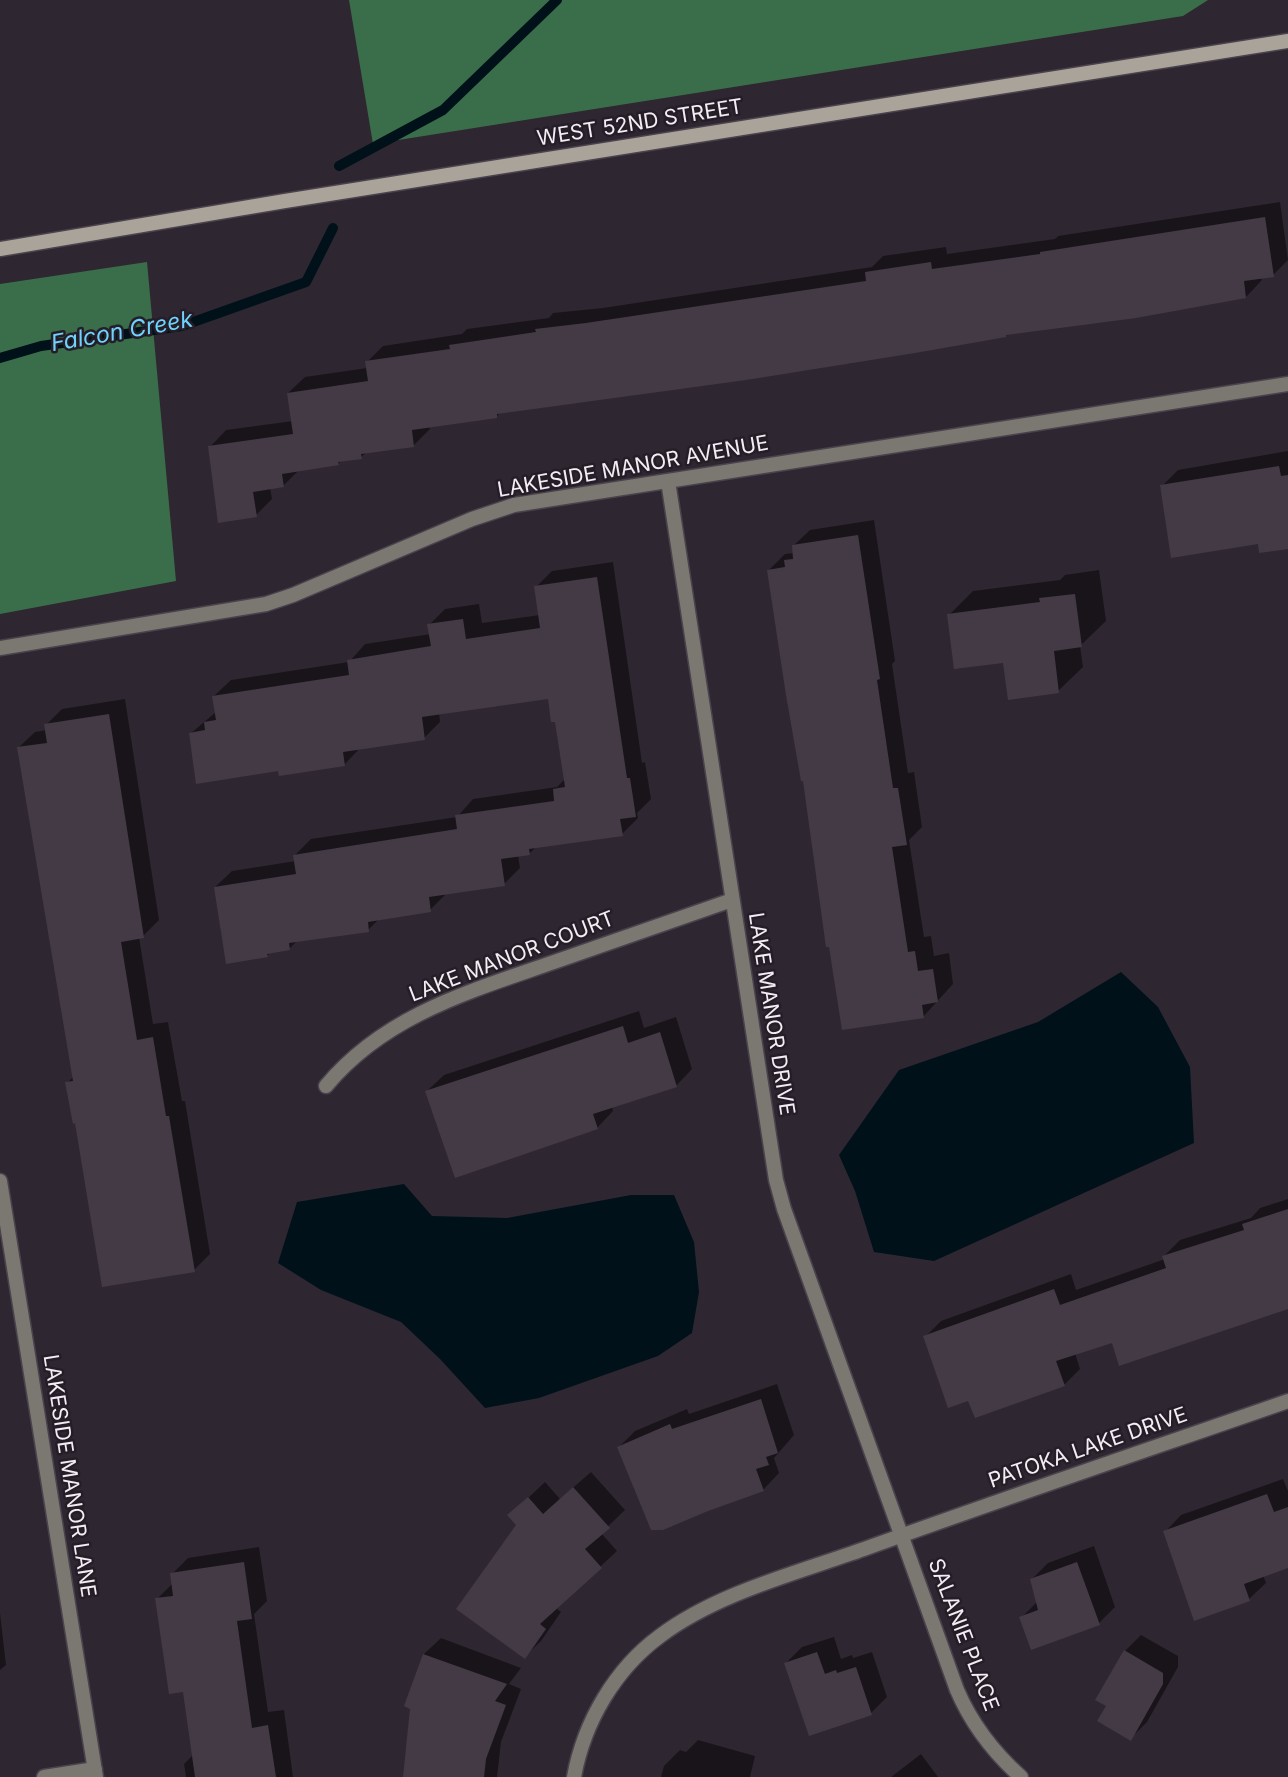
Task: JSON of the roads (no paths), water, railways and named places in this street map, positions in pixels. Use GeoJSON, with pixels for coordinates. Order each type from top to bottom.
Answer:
{"type":"FeatureCollection","features":[{"type":"Feature","properties":{"kind":"street","name":"WEST 52ND STREET"},"geometry":{"type":"LineString","coordinates":[[0,249],[1288,41]]}},
{"type":"Feature","properties":{"kind":"street","name":"LAKESIDE MANOR AVENUE"},"geometry":{"type":"LineString","coordinates":[[0,648],[266,604],[472,519],[514,505],[1288,384]]}},
{"type":"Feature","properties":{"kind":"street","name":"LAKE MANOR DRIVE"},"geometry":{"type":"LineString","coordinates":[[668,481],[776,1180],[902,1535]]}},
{"type":"Feature","properties":{"kind":"street","name":"LAKE MANOR COURT"},"geometry":{"type":"LineString","coordinates":[[326,1086],[340,1069],[376,1038],[436,1005],[732,900]]}},
{"type":"Feature","properties":{"kind":"street","name":"LAKESIDE MANOR LANE"},"geometry":{"type":"LineString","coordinates":[[0,1181],[95,1773]]}},
{"type":"Feature","properties":{"kind":"street","name":"PATOKA LAKE DRIVE"},"geometry":{"type":"LineString","coordinates":[[574,1777],[593,1717],[625,1667],[660,1636],[687,1618],[740,1594],[902,1535],[1288,1401]]}},
{"type":"Feature","properties":{"kind":"street","name":"SALANIE PLACE"},"geometry":{"type":"LineString","coordinates":[[902,1535],[967,1713],[999,1757],[1021,1777]]}},
{"type":"Feature","properties":{"kind":"street"},"geometry":{"type":"LineString","coordinates":[[44,1777],[95,1773]]}},
{"type":"Feature","properties":{"kind":"water"},"geometry":{"type":"Polygon","coordinates":[[[1121,972],[1158,1007],[1190,1067],[1194,1143],[934,1261],[874,1252],[855,1191],[839,1155],[899,1070],[1038,1022],[1121,972]]]}},
{"type":"Feature","properties":{"kind":"water"},"geometry":{"type":"Polygon","coordinates":[[[404,1184],[432,1216],[507,1218],[631,1195],[674,1195],[694,1242],[699,1292],[692,1333],[658,1356],[539,1398],[485,1408],[401,1322],[321,1290],[278,1263],[297,1202],[404,1184]]]}},
{"type":"Feature","properties":{"kind":"waterway","name":"Falcon Creek"},"geometry":{"type":"LineString","coordinates":[[339,166],[443,110],[557,0]]}},
{"type":"Feature","properties":{"kind":"waterway","name":"Falcon Creek"},"geometry":{"type":"LineString","coordinates":[[0,358],[41,346],[182,326],[306,282],[333,228]]}}]}
